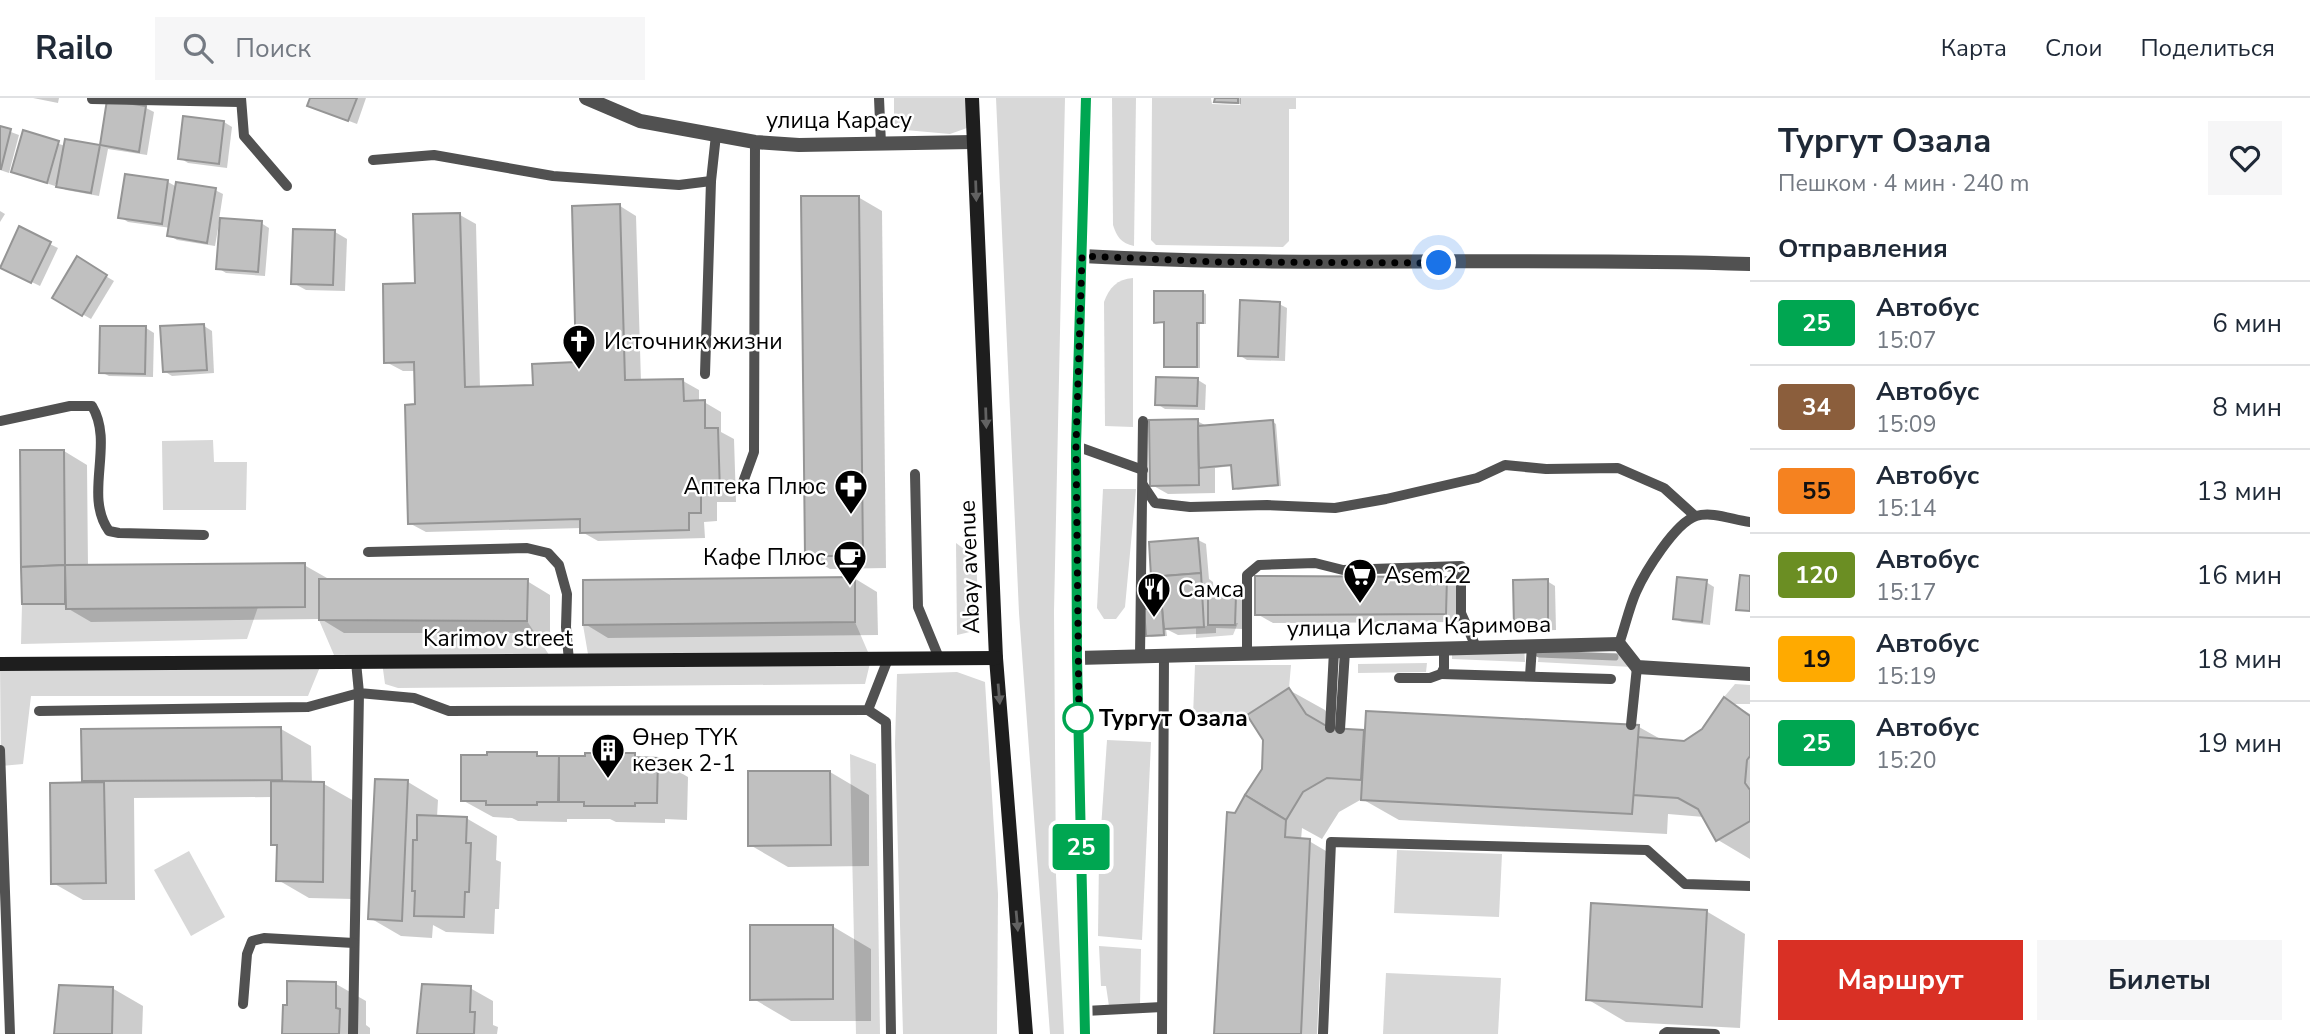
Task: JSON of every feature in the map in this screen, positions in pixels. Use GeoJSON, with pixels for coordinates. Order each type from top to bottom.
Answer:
{"type":"FeatureCollection","features":[{"type":"Feature","properties":{"kind":"main road","name":"Abay avenue"},"geometry":{"type":"LineString","coordinates":[[972,98],[996,658],[1026,1034]]}},
{"type":"Feature","properties":{"kind":"main road"},"geometry":{"type":"LineString","coordinates":[[1085,1034],[1077,658],[1076,446],[1086,98]]}},
{"type":"Feature","properties":{"kind":"main road","name":"Karimov street"},"geometry":{"type":"LineString","coordinates":[[0,664],[996,658]]}},
{"type":"Feature","properties":{"kind":"street","name":"улица Карасу"},"geometry":{"type":"LineString","coordinates":[[596,100],[639,121],[755,142],[972,142]]}},
{"type":"Feature","properties":{"kind":"street"},"geometry":{"type":"LineString","coordinates":[[1082,256],[1332,264],[1653,261],[1750,264]]}},
{"type":"Feature","properties":{"kind":"street"},"geometry":{"type":"LineString","coordinates":[[1619,644],[1637,667],[1750,674]]}},
{"type":"Feature","properties":{"kind":"street","name":"улица Ислама Каримова"},"geometry":{"type":"LineString","coordinates":[[1077,658],[1619,644]]}},
{"type":"Feature","properties":{"kind":"lane"},"geometry":{"type":"LineString","coordinates":[[879,98],[881,144]]}},
{"type":"Feature","properties":{"kind":"lane"},"geometry":{"type":"LineString","coordinates":[[92,99],[240,100],[244,136],[287,186]]}},
{"type":"Feature","properties":{"kind":"lane"},"geometry":{"type":"LineString","coordinates":[[705,374],[711,181],[716,135]]}},
{"type":"Feature","properties":{"kind":"lane"},"geometry":{"type":"LineString","coordinates":[[742,485],[754,452],[755,142]]}},
{"type":"Feature","properties":{"kind":"lane"},"geometry":{"type":"LineString","coordinates":[[373,160],[434,155],[553,176],[679,185],[711,181]]}},
{"type":"Feature","properties":{"kind":"lane"},"geometry":{"type":"LineString","coordinates":[[0,421],[69,406],[92,406],[98,416],[100,435],[101,468],[97,508],[109,531],[204,534]]}},
{"type":"Feature","properties":{"kind":"lane"},"geometry":{"type":"LineString","coordinates":[[1140,656],[1143,421]]}},
{"type":"Feature","properties":{"kind":"lane"},"geometry":{"type":"LineString","coordinates":[[1076,446],[1143,470]]}},
{"type":"Feature","properties":{"kind":"lane"},"geometry":{"type":"LineString","coordinates":[[1143,485],[1155,503],[1190,507],[1267,505],[1335,508],[1477,478],[1505,465],[1546,469],[1618,468],[1664,488],[1695,516]]}},
{"type":"Feature","properties":{"kind":"lane"},"geometry":{"type":"LineString","coordinates":[[915,474],[918,607],[939,658]]}},
{"type":"Feature","properties":{"kind":"lane"},"geometry":{"type":"LineString","coordinates":[[1619,644],[1636,592],[1666,544],[1681,527],[1695,516],[1713,515],[1750,522]]}},
{"type":"Feature","properties":{"kind":"lane"},"geometry":{"type":"LineString","coordinates":[[368,552],[527,548],[548,553],[559,565],[567,594],[569,661]]}},
{"type":"Feature","properties":{"kind":"lane"},"geometry":{"type":"LineString","coordinates":[[1247,653],[1247,575],[1259,565],[1315,563],[1343,570],[1461,566],[1461,613],[1476,647]]}},
{"type":"Feature","properties":{"kind":"lane"},"geometry":{"type":"LineString","coordinates":[[1530,676],[1532,646]]}},
{"type":"Feature","properties":{"kind":"lane"},"geometry":{"type":"LineString","coordinates":[[1441,674],[1444,668],[1444,648]]}},
{"type":"Feature","properties":{"kind":"lane"},"geometry":{"type":"LineString","coordinates":[[1335,728],[1340,651]]}},
{"type":"Feature","properties":{"kind":"lane"},"geometry":{"type":"LineString","coordinates":[[1161,1034],[1164,655]]}},
{"type":"Feature","properties":{"kind":"lane"},"geometry":{"type":"LineString","coordinates":[[868,710],[888,659]]}},
{"type":"Feature","properties":{"kind":"lane"},"geometry":{"type":"LineString","coordinates":[[352,1034],[359,693],[356,662]]}},
{"type":"Feature","properties":{"kind":"lane"},"geometry":{"type":"LineString","coordinates":[[1631,724],[1637,667]]}},
{"type":"Feature","properties":{"kind":"lane"},"geometry":{"type":"LineString","coordinates":[[1399,678],[1430,678],[1441,674],[1611,679]]}},
{"type":"Feature","properties":{"kind":"lane"},"geometry":{"type":"LineString","coordinates":[[39,711],[309,707],[359,693],[414,698],[449,711],[868,710],[886,722],[891,1034]]}},
{"type":"Feature","properties":{"kind":"lane"},"geometry":{"type":"LineString","coordinates":[[0,750],[9,1034]]}},
{"type":"Feature","properties":{"kind":"lane"},"geometry":{"type":"LineString","coordinates":[[1323,1034],[1331,842],[1647,850],[1685,884],[1750,886]]}},
{"type":"Feature","properties":{"kind":"lane"},"geometry":{"type":"LineString","coordinates":[[243,1004],[247,954],[252,941],[264,938],[354,943]]}},
{"type":"Feature","properties":{"kind":"lane"},"geometry":{"type":"LineString","coordinates":[[1085,1011],[1162,1007]]}},
{"type":"Feature","properties":{"kind":"lane"},"geometry":{"type":"LineString","coordinates":[[1664,1034],[1715,1034]]}},
{"type":"Feature","properties":{"kind":"shaded area"},"geometry":{"type":"Polygon","coordinates":[[[894,98],[966,98],[967,128],[950,134],[894,129],[894,98]]]}},
{"type":"Feature","properties":{"kind":"shaded area"},"geometry":{"type":"Polygon","coordinates":[[[996,98],[1065,98],[1054,612],[1056,876],[1064,1034],[1050,1034],[1019,613],[996,98]]]}},
{"type":"Feature","properties":{"kind":"shaded area"},"geometry":{"type":"Polygon","coordinates":[[[1112,98],[1136,98],[1134,246],[1120,239],[1113,225],[1112,98]]]}},
{"type":"Feature","properties":{"kind":"shaded area"},"geometry":{"type":"Polygon","coordinates":[[[1152,98],[1211,98],[1212,104],[1240,105],[1240,98],[1296,98],[1296,109],[1289,109],[1289,241],[1283,247],[1156,245],[1151,240],[1152,98]]]}},
{"type":"Feature","properties":{"kind":"shaded area"},"geometry":{"type":"Polygon","coordinates":[[[1133,278],[1133,427],[1105,426],[1104,302],[1114,285],[1133,278]]]}},
{"type":"Feature","properties":{"kind":"shaded area"},"geometry":{"type":"Polygon","coordinates":[[[213,440],[214,462],[247,462],[246,510],[163,510],[162,441],[213,440]]]}},
{"type":"Feature","properties":{"kind":"shaded area"},"geometry":{"type":"Polygon","coordinates":[[[1103,489],[1136,489],[1125,607],[1116,619],[1104,619],[1097,608],[1103,489]]]}},
{"type":"Feature","properties":{"kind":"shaded area"},"geometry":{"type":"Polygon","coordinates":[[[956,543],[976,558],[979,621],[974,631],[957,635],[956,543]]]}},
{"type":"Feature","properties":{"kind":"shaded area"},"geometry":{"type":"Polygon","coordinates":[[[22,604],[65,604],[66,609],[258,607],[247,639],[21,644],[22,604]]]}},
{"type":"Feature","properties":{"kind":"shaded area"},"geometry":{"type":"Polygon","coordinates":[[[319,620],[527,621],[553,661],[589,660],[583,625],[855,622],[871,659],[865,684],[398,688],[385,684],[382,662],[337,662],[319,620]]]}},
{"type":"Feature","properties":{"kind":"shaded area"},"geometry":{"type":"Polygon","coordinates":[[[1238,623],[1233,635],[1196,638],[1196,627],[1238,623]]]}},
{"type":"Feature","properties":{"kind":"shaded area"},"geometry":{"type":"Polygon","coordinates":[[[1524,646],[1525,662],[1452,659],[1452,648],[1524,646]]]}},
{"type":"Feature","properties":{"kind":"shaded area"},"geometry":{"type":"Polygon","coordinates":[[[1539,651],[1618,653],[1632,667],[1538,662],[1539,651]]]}},
{"type":"Feature","properties":{"kind":"shaded area"},"geometry":{"type":"Polygon","coordinates":[[[322,662],[308,696],[31,696],[23,764],[1,766],[0,664],[322,662]]]}},
{"type":"Feature","properties":{"kind":"shaded area"},"geometry":{"type":"Polygon","coordinates":[[[1427,663],[1426,672],[1358,673],[1358,664],[1427,663]]]}},
{"type":"Feature","properties":{"kind":"shaded area"},"geometry":{"type":"Polygon","coordinates":[[[1195,665],[1291,665],[1289,688],[1247,715],[1193,716],[1195,665]]]}},
{"type":"Feature","properties":{"kind":"shaded area"},"geometry":{"type":"Polygon","coordinates":[[[957,672],[985,682],[998,894],[997,1034],[903,1034],[895,744],[897,674],[957,672]]]}},
{"type":"Feature","properties":{"kind":"shaded area"},"geometry":{"type":"Polygon","coordinates":[[[1735,684],[1750,685],[1750,704],[1734,704],[1724,697],[1735,684]]]}},
{"type":"Feature","properties":{"kind":"shaded area"},"geometry":{"type":"Polygon","coordinates":[[[1107,740],[1151,742],[1142,940],[1098,936],[1099,858],[1107,740]]]}},
{"type":"Feature","properties":{"kind":"shaded area"},"geometry":{"type":"Polygon","coordinates":[[[850,754],[876,764],[880,1034],[856,1034],[850,754]]]}},
{"type":"Feature","properties":{"kind":"shaded area"},"geometry":{"type":"Polygon","coordinates":[[[1397,850],[1502,854],[1499,917],[1394,913],[1397,850]]]}},
{"type":"Feature","properties":{"kind":"shaded area"},"geometry":{"type":"Polygon","coordinates":[[[189,851],[225,917],[191,936],[154,870],[189,851]]]}},
{"type":"Feature","properties":{"kind":"shaded area"},"geometry":{"type":"Polygon","coordinates":[[[1099,946],[1141,949],[1140,1005],[1109,1006],[1106,986],[1101,986],[1099,946]]]}},
{"type":"Feature","properties":{"kind":"shaded area"},"geometry":{"type":"Polygon","coordinates":[[[1386,973],[1501,978],[1498,1034],[1383,1034],[1386,973]]]}},
{"type":"Feature","properties":{"kind":"building"},"geometry":{"type":"Polygon","coordinates":[[[310,98],[357,98],[348,121],[307,106],[310,98]]]}},
{"type":"Feature","properties":{"kind":"building"},"geometry":{"type":"Polygon","coordinates":[[[1215,98],[1238,98],[1238,103],[1214,102],[1215,98]]]}},
{"type":"Feature","properties":{"kind":"building"},"geometry":{"type":"Polygon","coordinates":[[[107,100],[146,106],[139,152],[100,145],[107,100]]]}},
{"type":"Feature","properties":{"kind":"building"},"geometry":{"type":"Polygon","coordinates":[[[183,116],[224,121],[219,164],[178,159],[183,116]]]}},
{"type":"Feature","properties":{"kind":"building"},"geometry":{"type":"Polygon","coordinates":[[[0,126],[11,129],[1,169],[0,169],[0,126]]]}},
{"type":"Feature","properties":{"kind":"building"},"geometry":{"type":"Polygon","coordinates":[[[23,130],[59,141],[47,183],[11,172],[23,130]]]}},
{"type":"Feature","properties":{"kind":"building"},"geometry":{"type":"Polygon","coordinates":[[[65,139],[100,145],[91,193],[56,187],[65,139]]]}},
{"type":"Feature","properties":{"kind":"building"},"geometry":{"type":"Polygon","coordinates":[[[125,174],[168,180],[162,224],[118,218],[125,174]]]}},
{"type":"Feature","properties":{"kind":"building"},"geometry":{"type":"Polygon","coordinates":[[[176,182],[216,188],[207,243],[167,236],[176,182]]]}},
{"type":"Feature","properties":{"kind":"building"},"geometry":{"type":"Polygon","coordinates":[[[801,196],[859,196],[863,556],[805,556],[801,196]]]}},
{"type":"Feature","properties":{"kind":"building","name":"Источник жизни"},"geometry":{"type":"Polygon","coordinates":[[[620,204],[625,380],[683,379],[684,401],[705,400],[705,428],[718,428],[720,493],[701,494],[701,513],[689,513],[689,530],[580,533],[580,519],[408,524],[405,405],[415,404],[414,362],[384,363],[383,284],[415,283],[413,214],[460,213],[465,387],[533,385],[532,364],[576,362],[572,206],[620,204]]]}},
{"type":"Feature","properties":{"kind":"building"},"geometry":{"type":"Polygon","coordinates":[[[220,218],[262,221],[258,272],[216,269],[220,218]]]}},
{"type":"Feature","properties":{"kind":"building"},"geometry":{"type":"Polygon","coordinates":[[[19,226],[51,242],[31,283],[0,268],[19,226]]]}},
{"type":"Feature","properties":{"kind":"building"},"geometry":{"type":"Polygon","coordinates":[[[293,229],[335,230],[333,285],[291,284],[293,229]]]}},
{"type":"Feature","properties":{"kind":"building"},"geometry":{"type":"Polygon","coordinates":[[[77,256],[107,275],[82,316],[52,298],[77,256]]]}},
{"type":"Feature","properties":{"kind":"building"},"geometry":{"type":"Polygon","coordinates":[[[1154,291],[1203,291],[1203,323],[1197,323],[1197,367],[1164,367],[1164,322],[1154,323],[1154,291]]]}},
{"type":"Feature","properties":{"kind":"building"},"geometry":{"type":"Polygon","coordinates":[[[1240,300],[1280,302],[1278,357],[1238,356],[1240,300]]]}},
{"type":"Feature","properties":{"kind":"building"},"geometry":{"type":"Polygon","coordinates":[[[204,324],[207,370],[163,372],[160,326],[204,324]]]}},
{"type":"Feature","properties":{"kind":"building"},"geometry":{"type":"Polygon","coordinates":[[[100,326],[146,326],[145,374],[99,373],[100,326]]]}},
{"type":"Feature","properties":{"kind":"building"},"geometry":{"type":"Polygon","coordinates":[[[1156,377],[1198,378],[1197,406],[1155,405],[1156,377]]]}},
{"type":"Feature","properties":{"kind":"building"},"geometry":{"type":"Polygon","coordinates":[[[1198,419],[1199,485],[1150,486],[1149,420],[1198,419]]]}},
{"type":"Feature","properties":{"kind":"building"},"geometry":{"type":"Polygon","coordinates":[[[1273,420],[1278,485],[1233,489],[1231,465],[1199,468],[1198,426],[1273,420]]]}},
{"type":"Feature","properties":{"kind":"building"},"geometry":{"type":"Polygon","coordinates":[[[20,450],[64,450],[65,565],[21,567],[20,450]]]}},
{"type":"Feature","properties":{"kind":"building"},"geometry":{"type":"Polygon","coordinates":[[[1198,538],[1201,573],[1151,577],[1149,542],[1198,538]]]}},
{"type":"Feature","properties":{"kind":"building"},"geometry":{"type":"Polygon","coordinates":[[[305,563],[305,607],[66,609],[65,565],[305,563]]]}},
{"type":"Feature","properties":{"kind":"building"},"geometry":{"type":"Polygon","coordinates":[[[65,565],[65,604],[22,604],[21,567],[65,565]]]}},
{"type":"Feature","properties":{"kind":"building"},"geometry":{"type":"Polygon","coordinates":[[[1201,573],[1204,627],[1164,629],[1162,608],[1153,609],[1151,577],[1201,573]]]}},
{"type":"Feature","properties":{"kind":"building"},"geometry":{"type":"Polygon","coordinates":[[[1740,575],[1750,576],[1750,611],[1736,610],[1740,575]]]}},
{"type":"Feature","properties":{"kind":"building"},"geometry":{"type":"Polygon","coordinates":[[[1255,576],[1447,577],[1446,614],[1255,615],[1255,576]]]}},
{"type":"Feature","properties":{"kind":"building"},"geometry":{"type":"Polygon","coordinates":[[[855,577],[855,622],[583,625],[583,580],[855,577]]]}},
{"type":"Feature","properties":{"kind":"building"},"geometry":{"type":"Polygon","coordinates":[[[1677,577],[1707,580],[1702,622],[1673,619],[1677,577]]]}},
{"type":"Feature","properties":{"kind":"building"},"geometry":{"type":"Polygon","coordinates":[[[319,579],[528,579],[527,621],[319,620],[319,579]]]}},
{"type":"Feature","properties":{"kind":"building"},"geometry":{"type":"Polygon","coordinates":[[[1548,579],[1548,626],[1514,627],[1513,580],[1548,579]]]}},
{"type":"Feature","properties":{"kind":"building"},"geometry":{"type":"Polygon","coordinates":[[[1208,595],[1236,595],[1235,625],[1208,625],[1208,595]]]}},
{"type":"Feature","properties":{"kind":"building","name":"Самса"},"geometry":{"type":"Polygon","coordinates":[[[1162,608],[1164,635],[1146,636],[1144,609],[1162,608]]]}},
{"type":"Feature","properties":{"kind":"building"},"geometry":{"type":"Polygon","coordinates":[[[1289,688],[1306,714],[1330,728],[1364,730],[1361,780],[1327,778],[1303,792],[1286,820],[1245,795],[1262,769],[1263,740],[1247,715],[1289,688]]]}},
{"type":"Feature","properties":{"kind":"building"},"geometry":{"type":"Polygon","coordinates":[[[1724,697],[1750,716],[1750,756],[1747,760],[1745,783],[1750,790],[1750,821],[1716,841],[1698,809],[1678,798],[1633,795],[1638,737],[1684,741],[1702,729],[1724,697]]]}},
{"type":"Feature","properties":{"kind":"building"},"geometry":{"type":"Polygon","coordinates":[[[1366,711],[1639,725],[1632,814],[1361,800],[1366,711]]]}},
{"type":"Feature","properties":{"kind":"building"},"geometry":{"type":"Polygon","coordinates":[[[281,727],[282,780],[82,781],[81,729],[281,727]]]}},
{"type":"Feature","properties":{"kind":"building"},"geometry":{"type":"Polygon","coordinates":[[[487,752],[537,752],[537,756],[559,756],[558,802],[537,802],[537,805],[486,805],[486,801],[461,801],[461,755],[487,755],[487,752]]]}},
{"type":"Feature","properties":{"kind":"building","name":"Өнер ТҮК кезек 2-1"},"geometry":{"type":"Polygon","coordinates":[[[585,753],[635,753],[635,757],[658,758],[657,803],[584,806],[584,802],[559,802],[559,756],[585,756],[585,753]]]}},
{"type":"Feature","properties":{"kind":"building"},"geometry":{"type":"Polygon","coordinates":[[[748,771],[830,771],[831,845],[748,846],[748,771]]]}},
{"type":"Feature","properties":{"kind":"building"},"geometry":{"type":"Polygon","coordinates":[[[375,779],[408,780],[402,921],[368,919],[375,779]]]}},
{"type":"Feature","properties":{"kind":"building"},"geometry":{"type":"Polygon","coordinates":[[[271,781],[324,782],[323,882],[276,881],[277,845],[271,845],[271,781]]]}},
{"type":"Feature","properties":{"kind":"building"},"geometry":{"type":"Polygon","coordinates":[[[104,782],[106,883],[51,884],[50,783],[104,782]]]}},
{"type":"Feature","properties":{"kind":"building"},"geometry":{"type":"Polygon","coordinates":[[[1245,795],[1286,820],[1285,837],[1310,839],[1301,1034],[1214,1034],[1227,812],[1235,813],[1245,795]]]}},
{"type":"Feature","properties":{"kind":"building"},"geometry":{"type":"Polygon","coordinates":[[[417,815],[467,817],[466,843],[471,843],[469,892],[465,892],[464,917],[414,916],[413,840],[417,840],[417,815]]]}},
{"type":"Feature","properties":{"kind":"building"},"geometry":{"type":"Polygon","coordinates":[[[1591,903],[1707,910],[1702,1007],[1586,1000],[1591,903]]]}},
{"type":"Feature","properties":{"kind":"building"},"geometry":{"type":"Polygon","coordinates":[[[750,925],[833,925],[833,999],[750,1000],[750,925]]]}},
{"type":"Feature","properties":{"kind":"building"},"geometry":{"type":"Polygon","coordinates":[[[287,981],[336,982],[336,1008],[340,1009],[339,1034],[282,1034],[283,1005],[287,1005],[287,981]]]}},
{"type":"Feature","properties":{"kind":"building"},"geometry":{"type":"Polygon","coordinates":[[[422,984],[471,986],[470,1012],[475,1012],[474,1034],[417,1034],[422,984]]]}},
{"type":"Feature","properties":{"kind":"building"},"geometry":{"type":"Polygon","coordinates":[[[59,985],[113,987],[112,1034],[54,1034],[59,985]]]}},
{"type":"Feature","properties":{"kind":"waterway"},"geometry":{"type":"LineString","coordinates":[[1539,654],[1615,657]]}},
{"type":"Feature","properties":{"kind":"bus line","name":"25"},"geometry":{"type":"LineString","coordinates":[[1085,1034],[1077,658],[1076,446],[1086,98]]}},
{"type":"Feature","properties":{"kind":"place","name":"Источник жизни"},"geometry":{"type":"Point","coordinates":[579,371]}},
{"type":"Feature","properties":{"kind":"place","name":"Аптека Плюс"},"geometry":{"type":"Point","coordinates":[851,516]}},
{"type":"Feature","properties":{"kind":"place","name":"Кафе Плюс"},"geometry":{"type":"Point","coordinates":[850,587]}},
{"type":"Feature","properties":{"kind":"place","name":"Asem22"},"geometry":{"type":"Point","coordinates":[1360,605]}},
{"type":"Feature","properties":{"kind":"place","name":"Самса"},"geometry":{"type":"Point","coordinates":[1154,619]}},
{"type":"Feature","properties":{"kind":"place","name":"Тургут Озала"},"geometry":{"type":"Point","coordinates":[1078,718]}},
{"type":"Feature","properties":{"kind":"place","name":"Өнер ТҮК кезек 2-1"},"geometry":{"type":"Point","coordinates":[608,780]}},
{"type":"Feature","properties":{"kind":"route"},"geometry":{"type":"LineString","coordinates":[[1078,718],[1079,721],[1076,446],[1082,256],[1220,262],[1439,263]]}}]}
